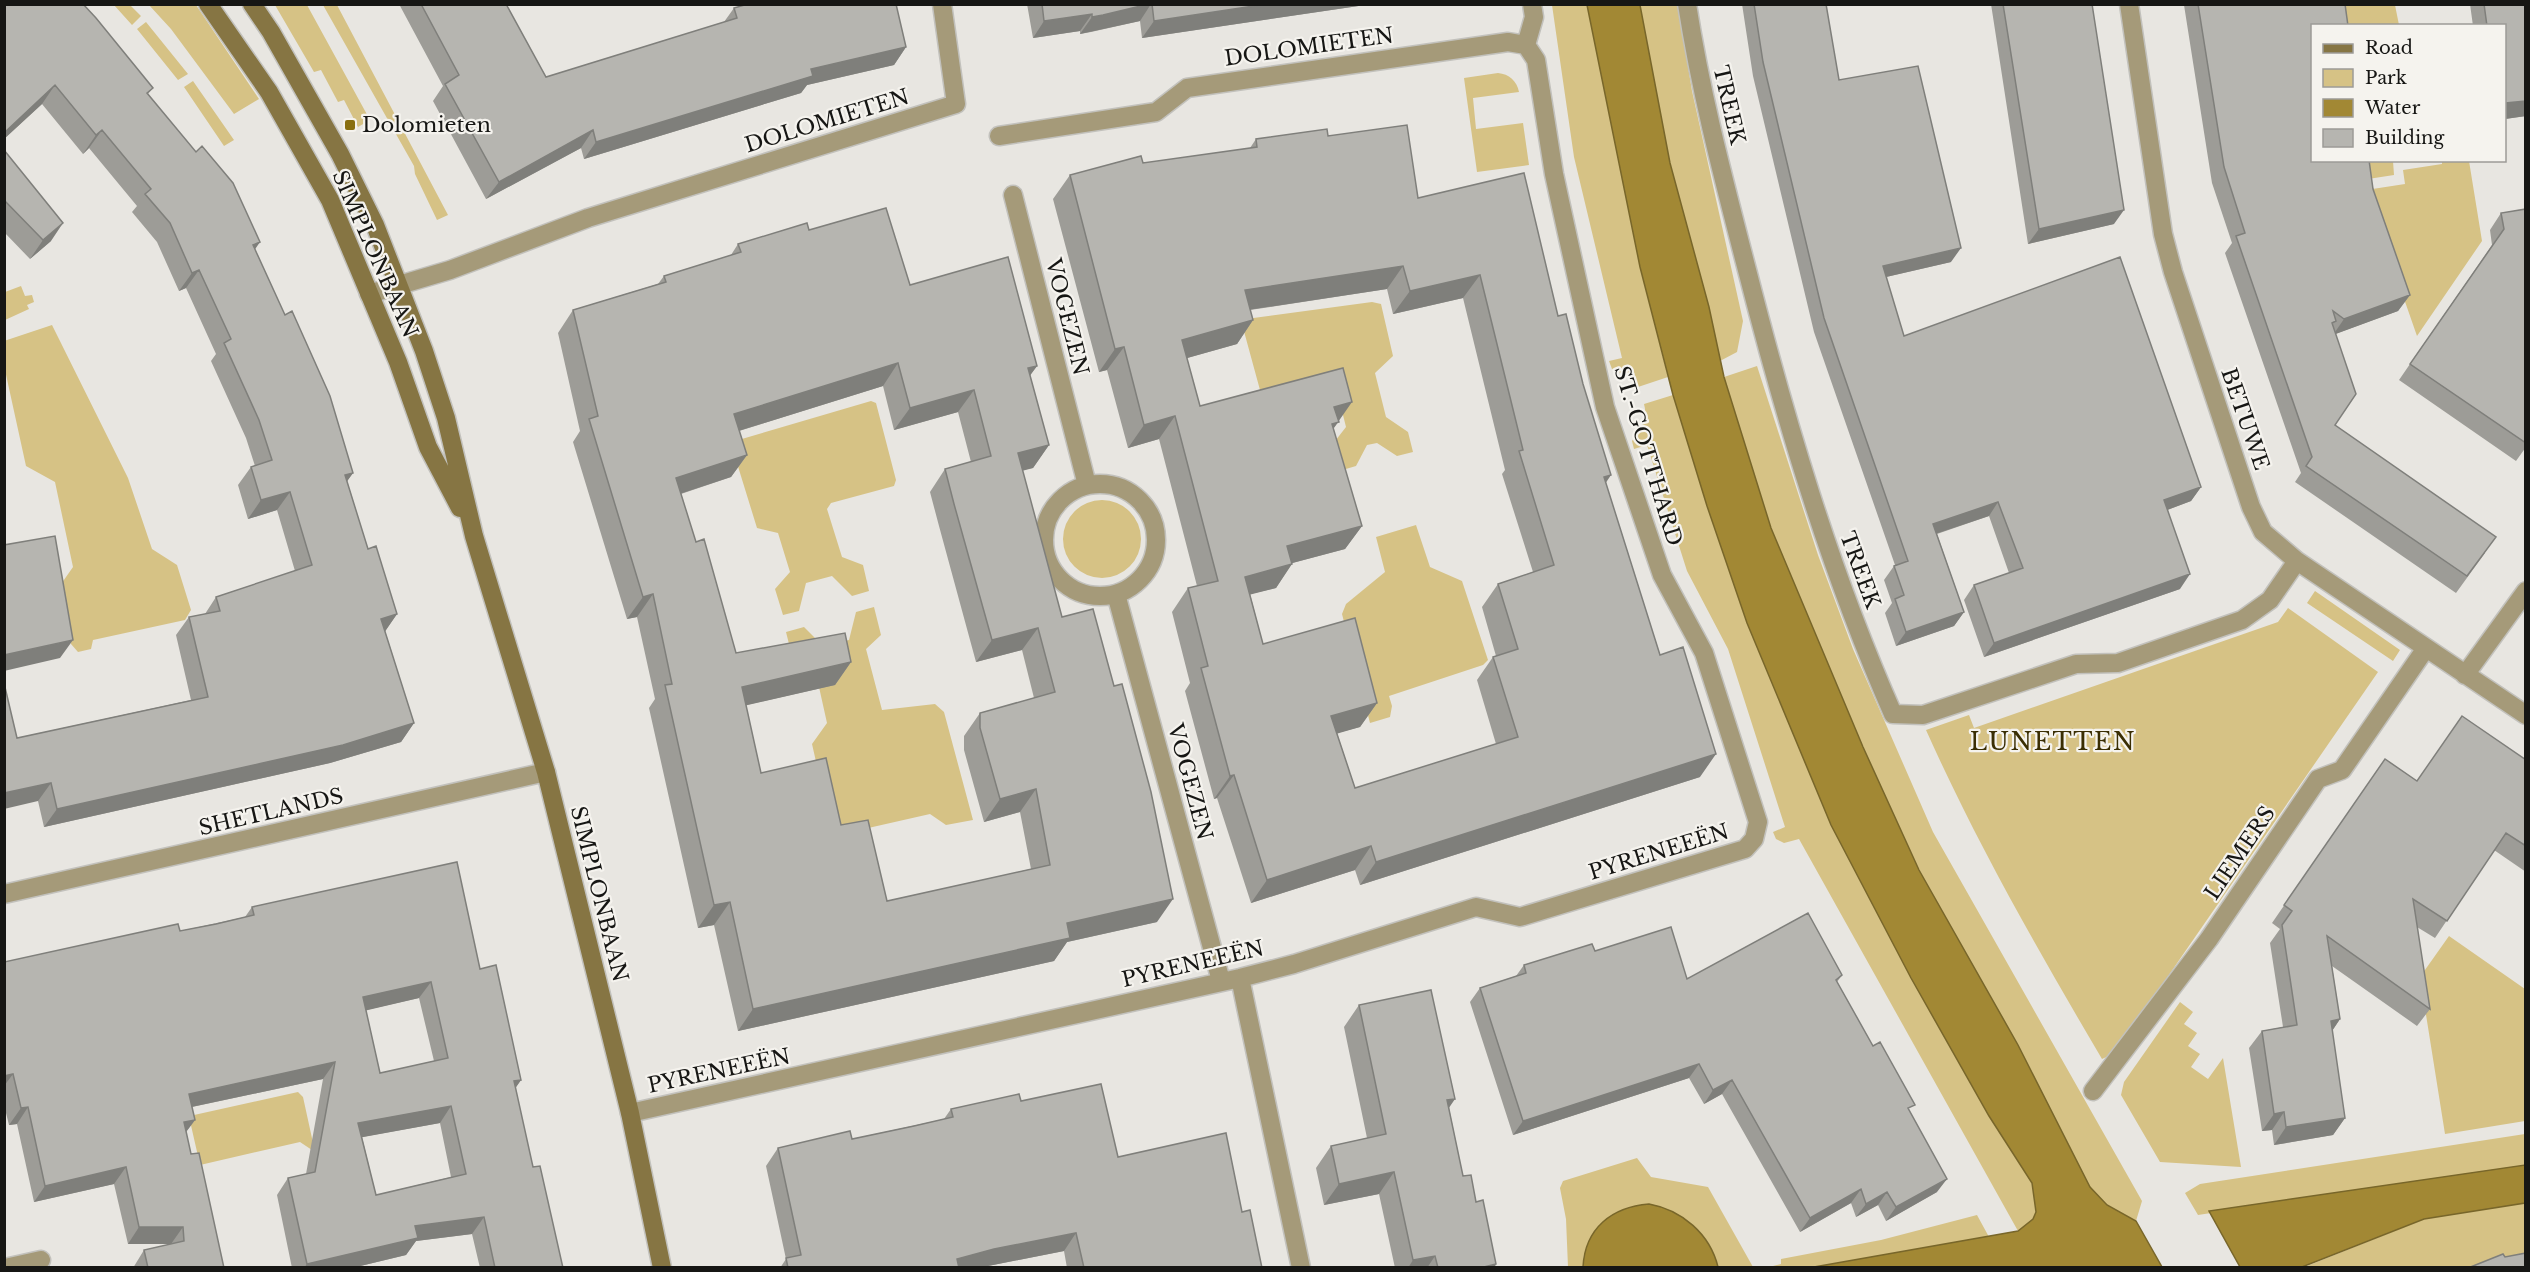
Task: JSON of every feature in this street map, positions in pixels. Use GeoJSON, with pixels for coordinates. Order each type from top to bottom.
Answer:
{"type":"FeatureCollection","features":[{"type":"Feature","properties":{"kind":"street","name":"SIMPLONBAAN"},"geometry":{"type":"LineString","coordinates":[[208,4],[269,92],[330,200],[399,362],[428,447],[474,536]]}},
{"type":"Feature","properties":{"kind":"street","name":"SIMPLONBAAN"},"geometry":{"type":"LineString","coordinates":[[252,4],[272,32],[340,154],[375,225],[400,285],[446,418],[474,536],[546,771],[630,1113],[662,1268]]}},
{"type":"Feature","properties":{"kind":"street","name":"DOLOMIETEN"},"geometry":{"type":"LineString","coordinates":[[369,294],[475,261],[588,218],[956,104],[942,4]]}},
{"type":"Feature","properties":{"kind":"street"},"geometry":{"type":"LineString","coordinates":[[1526,45],[1534,17],[1532,4]]}},
{"type":"Feature","properties":{"kind":"street","name":"TREEK"},"geometry":{"type":"LineString","coordinates":[[1687,4],[1700,85],[1785,415],[1838,577],[1893,714],[1923,715],[2076,664],[2118,663],[2242,620],[2270,600],[2297,561]]}},
{"type":"Feature","properties":{"kind":"street","name":"BETUWE"},"geometry":{"type":"LineString","coordinates":[[2129,4],[2163,234],[2173,272],[2251,507],[2263,532],[2297,561],[2526,715]]}},
{"type":"Feature","properties":{"kind":"street","name":"DOLOMIETEN"},"geometry":{"type":"LineString","coordinates":[[999,136],[1156,112],[1187,88],[1508,42],[1526,45]]}},
{"type":"Feature","properties":{"kind":"street","name":"ST.-GOTTHARD"},"geometry":{"type":"LineString","coordinates":[[1526,45],[1536,60],[1554,174],[1605,407],[1662,575],[1704,653],[1758,822],[1754,839]]}},
{"type":"Feature","properties":{"kind":"street","name":"VOGEZEN"},"geometry":{"type":"LineString","coordinates":[[1013,195],[1087,485]]}},
{"type":"Feature","properties":{"kind":"street"},"geometry":{"type":"LineString","coordinates":[[1105,483],[1121,487],[1136,496],[1148,508],[1155,526],[1155,550],[1145,574],[1132,587],[1116,594],[1098,596],[1079,593],[1063,583],[1051,569],[1044,551],[1044,534],[1053,510],[1071,491],[1087,485],[1105,483]]}},
{"type":"Feature","properties":{"kind":"street"},"geometry":{"type":"LineString","coordinates":[[2465,675],[2526,591]]}},
{"type":"Feature","properties":{"kind":"street","name":"VOGEZEN"},"geometry":{"type":"LineString","coordinates":[[1116,594],[1221,981]]}},
{"type":"Feature","properties":{"kind":"street","name":"LIEMERS"},"geometry":{"type":"LineString","coordinates":[[2093,1091],[2209,939],[2318,779],[2342,770],[2426,648]]}},
{"type":"Feature","properties":{"kind":"street","name":"SHETLANDS"},"geometry":{"type":"LineString","coordinates":[[4,894],[546,771]]}},
{"type":"Feature","properties":{"kind":"street","name":"PYRENEEËN"},"geometry":{"type":"LineString","coordinates":[[630,1113],[1240,978],[1294,964],[1476,907],[1520,917],[1745,849],[1754,839]]}},
{"type":"Feature","properties":{"kind":"street"},"geometry":{"type":"LineString","coordinates":[[1240,978],[1301,1268]]}},
{"type":"Feature","properties":{"kind":"street"},"geometry":{"type":"LineString","coordinates":[[5,1268],[41,1260]]}},
{"type":"Feature","properties":{"kind":"green space"},"geometry":{"type":"Polygon","coordinates":[[[114,5],[130,5],[141,16],[132,25],[114,5]]]}},
{"type":"Feature","properties":{"kind":"green space"},"geometry":{"type":"Polygon","coordinates":[[[149,5],[196,5],[259,99],[234,114],[171,29],[149,5]]]}},
{"type":"Feature","properties":{"kind":"green space"},"geometry":{"type":"Polygon","coordinates":[[[275,5],[307,5],[370,120],[358,127],[344,100],[338,102],[321,70],[314,72],[275,5]]]}},
{"type":"Feature","properties":{"kind":"green space"},"geometry":{"type":"Polygon","coordinates":[[[323,5],[337,5],[448,215],[437,220],[415,174],[414,166],[323,5]]]}},
{"type":"Feature","properties":{"kind":"green space"},"geometry":{"type":"Polygon","coordinates":[[[1552,5],[1587,5],[1640,267],[1668,377],[1638,387],[1628,376],[1612,369],[1609,361],[1622,358],[1574,157],[1552,5]]]}},
{"type":"Feature","properties":{"kind":"green space"},"geometry":{"type":"Polygon","coordinates":[[[1640,5],[1678,5],[1692,91],[1743,321],[1737,352],[1720,361],[1709,307],[1670,163],[1640,5]]]}},
{"type":"Feature","properties":{"kind":"green space"},"geometry":{"type":"Polygon","coordinates":[[[2341,5],[2395,5],[2399,24],[2344,24],[2341,5]]]}},
{"type":"Feature","properties":{"kind":"green space"},"geometry":{"type":"Polygon","coordinates":[[[146,22],[188,74],[178,80],[137,29],[146,22]]]}},
{"type":"Feature","properties":{"kind":"green space"},"geometry":{"type":"Polygon","coordinates":[[[1498,73],[1512,79],[1519,92],[1473,98],[1476,129],[1523,123],[1529,165],[1477,172],[1464,78],[1498,73]]]}},
{"type":"Feature","properties":{"kind":"green space"},"geometry":{"type":"Polygon","coordinates":[[[193,81],[234,140],[224,146],[184,87],[193,81]]]}},
{"type":"Feature","properties":{"kind":"green space"},"geometry":{"type":"Polygon","coordinates":[[[2365,162],[2393,162],[2394,175],[2368,179],[2365,162]]]}},
{"type":"Feature","properties":{"kind":"green space"},"geometry":{"type":"Polygon","coordinates":[[[2442,162],[2469,162],[2482,241],[2417,336],[2366,190],[2405,184],[2403,170],[2442,164],[2442,162]]]}},
{"type":"Feature","properties":{"kind":"green space"},"geometry":{"type":"Polygon","coordinates":[[[21,286],[25,296],[32,295],[34,302],[27,305],[29,309],[5,320],[5,292],[21,286]]]}},
{"type":"Feature","properties":{"kind":"green space"},"geometry":{"type":"Polygon","coordinates":[[[1372,302],[1381,304],[1393,356],[1375,373],[1386,417],[1408,432],[1413,452],[1397,456],[1377,443],[1367,445],[1356,466],[1339,471],[1332,445],[1346,427],[1336,387],[1260,390],[1242,324],[1246,319],[1372,302]]]}},
{"type":"Feature","properties":{"kind":"green space"},"geometry":{"type":"Polygon","coordinates":[[[52,325],[128,478],[152,549],[177,565],[191,610],[185,620],[93,640],[91,649],[78,652],[71,644],[59,587],[73,567],[55,482],[26,466],[5,370],[4,341],[52,325]]]}},
{"type":"Feature","properties":{"kind":"green space"},"geometry":{"type":"Polygon","coordinates":[[[1757,366],[1818,555],[1853,649],[1933,832],[2142,1201],[2136,1221],[2107,1205],[2090,1187],[2018,1045],[1919,870],[1863,747],[1771,528],[1724,377],[1757,366]]]}},
{"type":"Feature","properties":{"kind":"green space"},"geometry":{"type":"Polygon","coordinates":[[[1673,395],[1707,506],[1747,623],[1831,824],[1911,978],[1989,1116],[2032,1183],[2036,1212],[2033,1219],[2018,1231],[1799,839],[1784,843],[1776,839],[1773,832],[1785,827],[1728,649],[1687,571],[1647,445],[1634,449],[1632,441],[1643,424],[1644,404],[1673,395]]]}},
{"type":"Feature","properties":{"kind":"green space"},"geometry":{"type":"Polygon","coordinates":[[[871,401],[876,403],[896,480],[894,486],[831,503],[827,509],[842,557],[863,565],[869,591],[852,596],[832,576],[806,583],[799,611],[783,615],[775,589],[790,572],[778,533],[757,528],[732,447],[735,441],[871,401]]]}},
{"type":"Feature","properties":{"kind":"green space"},"geometry":{"type":"Polygon","coordinates":[[[1102,500],[1117,503],[1130,511],[1138,524],[1141,539],[1138,554],[1130,567],[1117,575],[1102,578],[1087,575],[1074,567],[1066,554],[1063,539],[1066,524],[1074,511],[1087,503],[1102,500]]]}},
{"type":"Feature","properties":{"kind":"green space"},"geometry":{"type":"Polygon","coordinates":[[[1416,525],[1430,567],[1462,581],[1488,660],[1483,665],[1389,696],[1392,706],[1390,717],[1370,723],[1342,614],[1346,604],[1385,572],[1376,537],[1416,525]]]}},
{"type":"Feature","properties":{"kind":"green space"},"geometry":{"type":"Polygon","coordinates":[[[2315,591],[2400,650],[2393,661],[2307,603],[2315,591]]]}},
{"type":"Feature","properties":{"kind":"green space"},"geometry":{"type":"Polygon","coordinates":[[[874,607],[881,635],[866,649],[882,710],[935,704],[944,712],[973,820],[946,825],[930,814],[833,836],[812,744],[827,723],[815,669],[793,660],[786,632],[804,627],[823,646],[849,640],[856,612],[874,607]]]}},
{"type":"Feature","properties":{"kind":"green space"},"geometry":{"type":"Polygon","coordinates":[[[2288,608],[2378,672],[2115,1053],[2102,1059],[1987,856],[1926,730],[1969,715],[1974,728],[2278,622],[2288,608]]]}},
{"type":"Feature","properties":{"kind":"green space"},"geometry":{"type":"Polygon","coordinates":[[[2449,936],[2525,989],[2525,1121],[2445,1134],[2420,977],[2449,936]]]}},
{"type":"Feature","properties":{"kind":"green space"},"geometry":{"type":"Polygon","coordinates":[[[2180,1002],[2193,1012],[2184,1024],[2197,1033],[2188,1046],[2200,1054],[2191,1067],[2208,1079],[2223,1058],[2241,1167],[2160,1162],[2121,1095],[2124,1082],[2180,1002]]]}},
{"type":"Feature","properties":{"kind":"green space"},"geometry":{"type":"Polygon","coordinates":[[[298,1092],[303,1097],[315,1152],[300,1142],[200,1165],[190,1121],[194,1115],[298,1092]]]}},
{"type":"Feature","properties":{"kind":"green space"},"geometry":{"type":"Polygon","coordinates":[[[2525,1134],[2525,1165],[2198,1215],[2185,1193],[2200,1184],[2525,1134]]]}},
{"type":"Feature","properties":{"kind":"green space"},"geometry":{"type":"Polygon","coordinates":[[[1637,1158],[1651,1177],[1708,1187],[1753,1267],[1718,1267],[1708,1244],[1698,1230],[1584,1254],[1583,1267],[1568,1267],[1566,1219],[1560,1188],[1563,1181],[1637,1158]]]}},
{"type":"Feature","properties":{"kind":"green space"},"geometry":{"type":"Polygon","coordinates":[[[2525,1203],[2525,1267],[2302,1268],[2424,1219],[2525,1203]]]}},
{"type":"Feature","properties":{"kind":"green space"},"geometry":{"type":"Polygon","coordinates":[[[1977,1215],[1989,1237],[1814,1267],[1765,1268],[1781,1264],[1781,1259],[1881,1240],[1977,1215]]]}},
{"type":"Feature","properties":{"kind":"water"},"geometry":{"type":"Polygon","coordinates":[[[1587,5],[1640,5],[1670,163],[1709,307],[1724,377],[1771,528],[1863,747],[1919,870],[2018,1045],[2090,1187],[2107,1205],[2136,1221],[2162,1267],[1814,1267],[2018,1231],[2033,1219],[2036,1212],[2032,1183],[1989,1116],[1911,978],[1831,825],[1747,623],[1707,506],[1673,395],[1640,267],[1587,5]]]}},
{"type":"Feature","properties":{"kind":"water"},"geometry":{"type":"Polygon","coordinates":[[[2525,1165],[2525,1203],[2424,1219],[2302,1267],[2240,1267],[2209,1211],[2525,1165]]]}},
{"type":"Feature","properties":{"kind":"water"},"geometry":{"type":"Polygon","coordinates":[[[1649,1204],[1673,1212],[1693,1225],[1708,1244],[1718,1267],[1583,1267],[1589,1241],[1603,1222],[1623,1210],[1649,1204]]]}},
{"type":"Feature","properties":{"kind":"building"},"geometry":{"type":"Polygon","coordinates":[[[4,4],[83,4],[153,88],[147,93],[196,152],[202,146],[233,183],[260,242],[253,245],[285,315],[292,311],[330,396],[353,473],[345,475],[368,549],[376,546],[397,614],[381,619],[414,723],[343,745],[57,809],[51,783],[4,793],[4,683],[17,738],[208,697],[189,617],[220,611],[216,597],[312,565],[290,492],[261,500],[251,467],[272,460],[259,420],[224,343],[231,339],[199,270],[192,273],[170,223],[145,194],[151,189],[102,130],[96,135],[55,85],[4,133],[4,4]]]}},
{"type":"Feature","properties":{"kind":"building"},"geometry":{"type":"Polygon","coordinates":[[[421,4],[506,4],[546,77],[737,18],[734,8],[748,4],[896,4],[906,47],[811,69],[813,76],[596,142],[593,130],[499,182],[445,84],[459,75],[421,4]]]}},
{"type":"Feature","properties":{"kind":"building"},"geometry":{"type":"Polygon","coordinates":[[[1042,4],[1149,4],[1092,17],[1092,14],[1044,21],[1042,4]]]}},
{"type":"Feature","properties":{"kind":"building"},"geometry":{"type":"Polygon","coordinates":[[[1152,4],[1267,4],[1154,21],[1152,4]]]}},
{"type":"Feature","properties":{"kind":"building"},"geometry":{"type":"Polygon","coordinates":[[[1754,4],[1826,4],[1839,80],[1918,66],[1961,248],[1883,266],[1904,336],[2120,257],[2201,487],[2164,500],[2190,574],[1994,643],[1974,585],[2023,568],[1998,502],[1933,524],[1964,612],[1906,632],[1895,599],[1904,595],[1894,566],[1908,561],[1824,318],[1763,62],[1754,4]]]}},
{"type":"Feature","properties":{"kind":"building"},"geometry":{"type":"Polygon","coordinates":[[[2003,4],[2092,4],[2124,210],[2039,229],[2003,4]]]}},
{"type":"Feature","properties":{"kind":"building"},"geometry":{"type":"Polygon","coordinates":[[[2198,4],[2345,4],[2348,24],[2311,24],[2311,162],[2369,162],[2373,189],[2410,295],[2344,319],[2333,311],[2336,321],[2332,323],[2356,394],[2335,425],[2496,537],[2467,576],[2306,466],[2312,457],[2236,236],[2245,233],[2224,167],[2198,4]]]}},
{"type":"Feature","properties":{"kind":"building"},"geometry":{"type":"Polygon","coordinates":[[[2484,4],[2526,4],[2526,101],[2506,103],[2506,24],[2487,24],[2484,4]]]}},
{"type":"Feature","properties":{"kind":"building"},"geometry":{"type":"Polygon","coordinates":[[[1407,125],[1418,198],[1524,173],[1558,316],[1566,314],[1583,384],[1611,475],[1604,477],[1660,655],[1683,647],[1716,754],[1376,862],[1371,846],[1267,880],[1234,775],[1230,776],[1201,668],[1208,666],[1188,588],[1218,581],[1175,416],[1144,425],[1124,347],[1115,349],[1070,175],[1141,156],[1143,163],[1257,147],[1256,139],[1327,129],[1328,136],[1407,125]],[[1403,266],[1245,290],[1253,320],[1182,340],[1200,406],[1343,368],[1352,402],[1334,407],[1339,422],[1332,424],[1362,526],[1287,546],[1292,564],[1245,577],[1263,644],[1355,618],[1377,703],[1331,716],[1355,788],[1518,737],[1493,657],[1518,649],[1498,584],[1554,565],[1519,451],[1523,450],[1480,275],[1410,291],[1403,266]]]}},
{"type":"Feature","properties":{"kind":"building"},"geometry":{"type":"Polygon","coordinates":[[[4,150],[63,223],[43,240],[4,200],[4,150]]]}},
{"type":"Feature","properties":{"kind":"building"},"geometry":{"type":"Polygon","coordinates":[[[886,208],[910,285],[1008,257],[1037,366],[1028,368],[1049,445],[1018,453],[1062,617],[1093,609],[1114,686],[1122,684],[1151,792],[1173,899],[1067,923],[1070,938],[753,1009],[730,902],[714,905],[665,685],[672,684],[653,594],[643,597],[589,419],[598,416],[573,310],[666,282],[664,276],[741,252],[738,244],[807,223],[809,230],[886,208]],[[898,363],[734,414],[747,455],[676,478],[696,542],[704,539],[736,653],[845,633],[851,662],[742,687],[761,773],[826,758],[841,825],[868,820],[887,901],[1050,865],[1036,789],[1000,799],[980,728],[980,713],[1055,692],[1038,628],[992,640],[954,504],[945,469],[991,456],[974,390],[910,408],[898,363]]]}},
{"type":"Feature","properties":{"kind":"building"},"geometry":{"type":"Polygon","coordinates":[[[2526,209],[2526,443],[2410,364],[2504,229],[2501,213],[2526,209]]]}},
{"type":"Feature","properties":{"kind":"building"},"geometry":{"type":"Polygon","coordinates":[[[55,536],[73,640],[4,655],[4,545],[55,536]]]}},
{"type":"Feature","properties":{"kind":"building"},"geometry":{"type":"Polygon","coordinates":[[[2462,716],[2526,760],[2526,846],[2506,833],[2447,921],[2413,899],[2430,1009],[2327,936],[2340,1019],[2331,1021],[2345,1118],[2286,1127],[2284,1112],[2274,1114],[2262,1031],[2297,1025],[2282,925],[2292,911],[2284,905],[2385,759],[2417,781],[2462,716]]]}},
{"type":"Feature","properties":{"kind":"building"},"geometry":{"type":"Polygon","coordinates":[[[457,862],[480,969],[496,965],[521,1080],[514,1081],[533,1167],[540,1166],[563,1268],[495,1268],[484,1217],[415,1226],[418,1238],[307,1264],[288,1178],[315,1172],[335,1062],[189,1094],[195,1120],[184,1122],[191,1154],[199,1153],[224,1268],[148,1268],[144,1250],[184,1241],[183,1227],[139,1227],[126,1167],[45,1186],[28,1107],[21,1108],[13,1074],[4,1076],[4,962],[178,924],[180,931],[216,924],[254,915],[252,907],[457,862]],[[431,982],[363,997],[380,1073],[448,1058],[431,982]],[[451,1106],[358,1123],[376,1195],[466,1174],[451,1106]]]}},
{"type":"Feature","properties":{"kind":"building"},"geometry":{"type":"Polygon","coordinates":[[[1808,913],[1842,975],[1836,980],[1873,1046],[1880,1042],[1915,1105],[1908,1108],[1947,1179],[1896,1207],[1887,1192],[1866,1204],[1861,1189],[1810,1218],[1732,1080],[1713,1090],[1699,1064],[1523,1121],[1480,988],[1526,973],[1524,965],[1592,944],[1595,951],[1671,927],[1687,979],[1808,913]]]}},
{"type":"Feature","properties":{"kind":"building"},"geometry":{"type":"Polygon","coordinates":[[[1431,990],[1455,1099],[1447,1100],[1463,1176],[1471,1175],[1476,1202],[1483,1200],[1496,1264],[1480,1268],[1438,1268],[1435,1256],[1413,1260],[1394,1172],[1339,1184],[1331,1146],[1386,1134],[1359,1005],[1431,990]]]}},
{"type":"Feature","properties":{"kind":"building"},"geometry":{"type":"Polygon","coordinates":[[[1101,1084],[1118,1157],[1226,1133],[1242,1212],[1250,1210],[1262,1268],[1084,1268],[1076,1233],[994,1249],[957,1259],[959,1268],[788,1268],[786,1258],[801,1255],[778,1148],[850,1131],[852,1139],[914,1126],[953,1117],[951,1109],[1019,1094],[1021,1101],[1101,1084]]]}},
{"type":"Feature","properties":{"kind":"building"},"geometry":{"type":"Polygon","coordinates":[[[2526,1253],[2526,1268],[2468,1268],[2503,1254],[2505,1257],[2526,1253]]]}},
{"type":"Feature","properties":{"kind":"place","name":"Dolomieten"},"geometry":{"type":"Point","coordinates":[350,125]}},
{"type":"Feature","properties":{"kind":"district","name":"LUNETTEN"},"geometry":{"type":"Point","coordinates":[2053,741]}}]}
